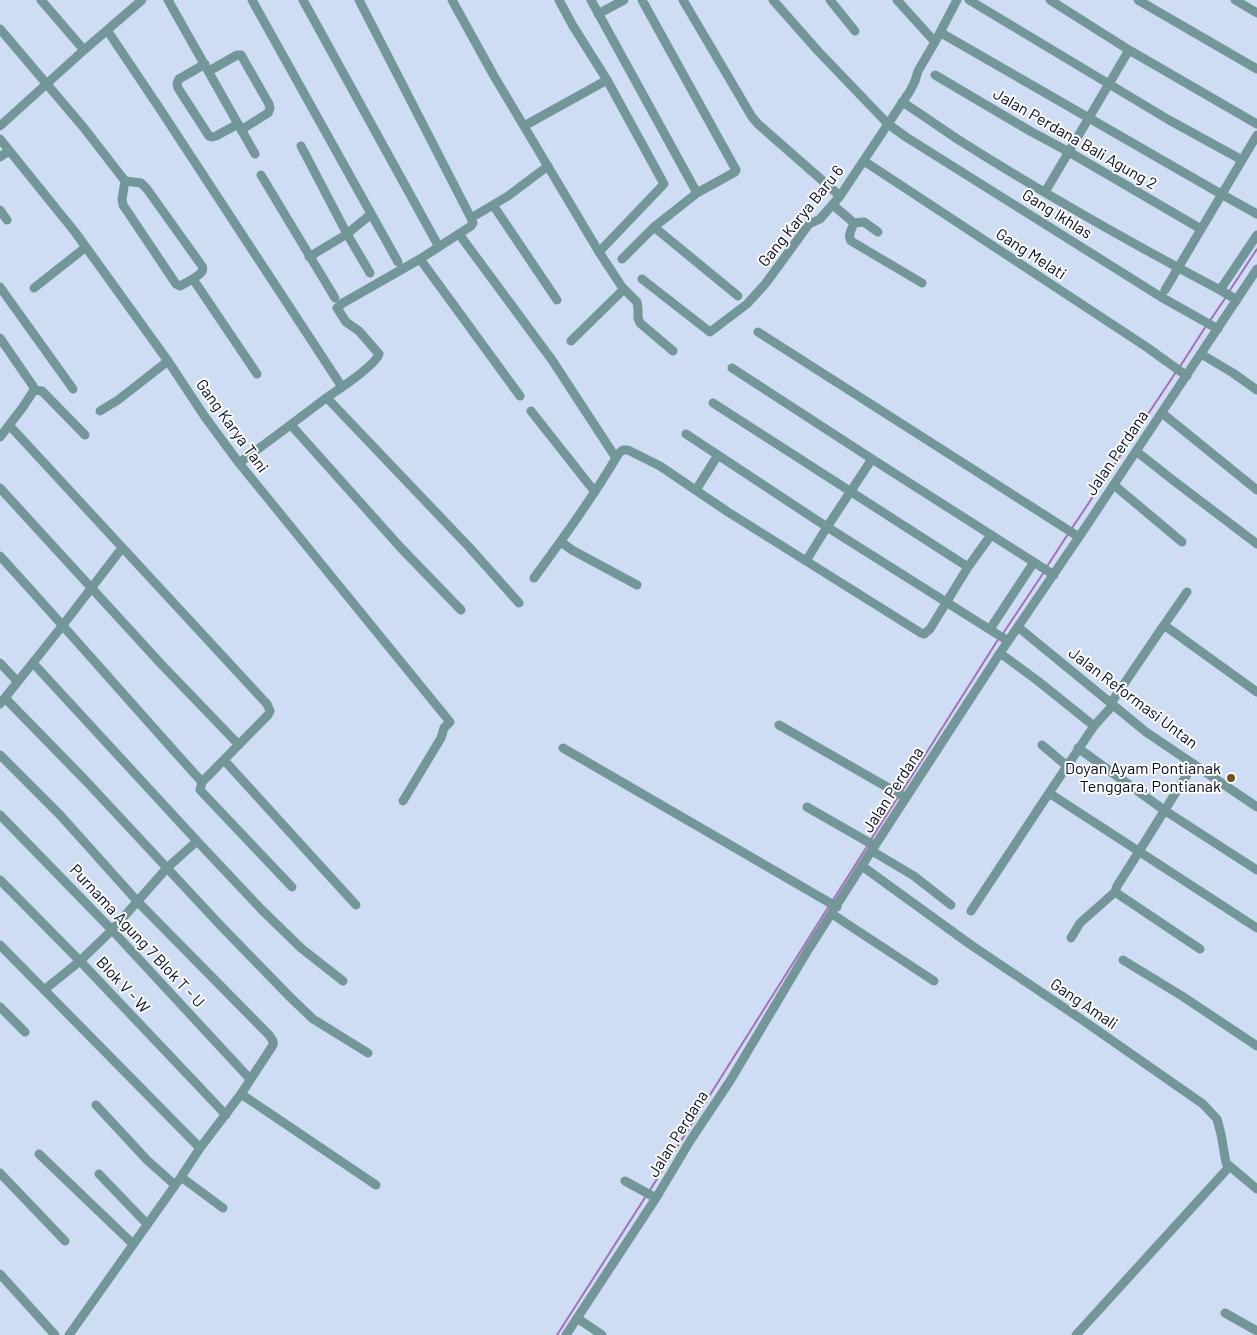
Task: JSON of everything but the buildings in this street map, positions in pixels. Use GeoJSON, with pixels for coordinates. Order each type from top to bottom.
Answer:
{"type":"FeatureCollection","features":[{"type":"Feature","properties":{"kind":"street"},"geometry":{"type":"LineString","coordinates":[[41,0],[84,50]]}},
{"type":"Feature","properties":{"kind":"street"},"geometry":{"type":"LineString","coordinates":[[0,126],[142,0]]}},
{"type":"Feature","properties":{"kind":"street"},"geometry":{"type":"LineString","coordinates":[[168,0],[255,154]]}},
{"type":"Feature","properties":{"kind":"street"},"geometry":{"type":"LineString","coordinates":[[252,0],[398,262]]}},
{"type":"Feature","properties":{"kind":"street"},"geometry":{"type":"LineString","coordinates":[[303,0],[439,247]]}},
{"type":"Feature","properties":{"kind":"street"},"geometry":{"type":"LineString","coordinates":[[239,463],[342,387],[379,356],[362,334],[346,322],[337,308],[420,259],[473,223],[359,0]]}},
{"type":"Feature","properties":{"kind":"street"},"geometry":{"type":"LineString","coordinates":[[452,0],[494,76],[599,252],[624,289],[637,302],[640,323],[673,350]]}},
{"type":"Feature","properties":{"kind":"street"},"geometry":{"type":"LineString","coordinates":[[559,0],[607,80],[664,184],[599,252]]}},
{"type":"Feature","properties":{"kind":"street"},"geometry":{"type":"LineString","coordinates":[[590,0],[696,193]]}},
{"type":"Feature","properties":{"kind":"street"},"geometry":{"type":"LineString","coordinates":[[598,14],[624,0]]}},
{"type":"Feature","properties":{"kind":"street"},"geometry":{"type":"LineString","coordinates":[[622,259],[654,227],[696,193],[735,172],[736,168],[642,0]]}},
{"type":"Feature","properties":{"kind":"street"},"geometry":{"type":"LineString","coordinates":[[683,0],[752,117],[840,196]]}},
{"type":"Feature","properties":{"kind":"street"},"geometry":{"type":"LineString","coordinates":[[774,0],[818,51],[888,124]]}},
{"type":"Feature","properties":{"kind":"street"},"geometry":{"type":"LineString","coordinates":[[830,0],[855,32]]}},
{"type":"Feature","properties":{"kind":"street"},"geometry":{"type":"LineString","coordinates":[[898,0],[935,42]]}},
{"type":"Feature","properties":{"kind":"street","name":"Gang Karya Baru 6"},"geometry":{"type":"LineString","coordinates":[[642,279],[710,332],[747,304],[766,282],[809,224],[820,219],[840,196],[903,103],[915,81],[918,71],[957,0]]}},
{"type":"Feature","properties":{"kind":"street"},"geometry":{"type":"LineString","coordinates":[[969,0],[1169,120],[1242,160]]}},
{"type":"Feature","properties":{"kind":"street"},"geometry":{"type":"LineString","coordinates":[[1050,0],[1129,50],[1257,124]]}},
{"type":"Feature","properties":{"kind":"street"},"geometry":{"type":"LineString","coordinates":[[1138,0],[1257,69]]}},
{"type":"Feature","properties":{"kind":"street"},"geometry":{"type":"LineString","coordinates":[[1235,0],[1257,13]]}},
{"type":"Feature","properties":{"kind":"street"},"geometry":{"type":"LineString","coordinates":[[0,29],[84,128],[125,181],[140,183],[144,186],[202,266],[203,270],[193,279],[180,286],[176,284],[123,205],[125,181]]}},
{"type":"Feature","properties":{"kind":"street"},"geometry":{"type":"LineString","coordinates":[[107,30],[342,387]]}},
{"type":"Feature","properties":{"kind":"street"},"geometry":{"type":"LineString","coordinates":[[943,34],[1257,214]]}},
{"type":"Feature","properties":{"kind":"street"},"geometry":{"type":"LineString","coordinates":[[1045,192],[1129,50]]}},
{"type":"Feature","properties":{"kind":"street"},"geometry":{"type":"LineString","coordinates":[[241,55],[269,104],[268,113],[240,127],[216,136],[209,136],[178,88],[177,83],[179,80],[207,68],[241,55]]}},
{"type":"Feature","properties":{"kind":"street","name":"Jalan Perdana Bali Agung 2"},"geometry":{"type":"LineString","coordinates":[[935,75],[1201,229]]}},
{"type":"Feature","properties":{"kind":"street"},"geometry":{"type":"LineString","coordinates":[[524,126],[607,80]]}},
{"type":"Feature","properties":{"kind":"street"},"geometry":{"type":"LineString","coordinates":[[903,103],[962,142],[1045,192],[1234,299]]}},
{"type":"Feature","properties":{"kind":"street","name":"Gang Ikhlas"},"geometry":{"type":"LineString","coordinates":[[888,124],[1132,279],[1215,328]]}},
{"type":"Feature","properties":{"kind":"street"},"geometry":{"type":"LineString","coordinates":[[1165,290],[1257,134]]}},
{"type":"Feature","properties":{"kind":"street","name":"Gang Karya Tani"},"geometry":{"type":"LineString","coordinates":[[0,140],[86,247],[239,463],[450,722],[444,728],[441,738],[403,801]]}},
{"type":"Feature","properties":{"kind":"street"},"geometry":{"type":"LineString","coordinates":[[301,146],[347,234],[370,273]]}},
{"type":"Feature","properties":{"kind":"street"},"geometry":{"type":"LineString","coordinates":[[0,158],[9,151]]}},
{"type":"Feature","properties":{"kind":"street","name":"Gang Melati"},"geometry":{"type":"LineString","coordinates":[[864,161],[1145,346],[1181,372]]}},
{"type":"Feature","properties":{"kind":"street"},"geometry":{"type":"LineString","coordinates":[[471,218],[508,196],[548,166]]}},
{"type":"Feature","properties":{"kind":"street"},"geometry":{"type":"LineString","coordinates":[[261,175],[335,298]]}},
{"type":"Feature","properties":{"kind":"street"},"geometry":{"type":"LineString","coordinates":[[493,205],[557,300]]}},
{"type":"Feature","properties":{"kind":"street"},"geometry":{"type":"LineString","coordinates":[[832,205],[854,223],[864,222],[878,232]]}},
{"type":"Feature","properties":{"kind":"street"},"geometry":{"type":"LineString","coordinates":[[0,210],[7,220]]}},
{"type":"Feature","properties":{"kind":"street"},"geometry":{"type":"LineString","coordinates":[[309,257],[347,234],[371,214]]}},
{"type":"Feature","properties":{"kind":"street"},"geometry":{"type":"LineString","coordinates":[[854,223],[849,240],[922,282]]}},
{"type":"Feature","properties":{"kind":"street"},"geometry":{"type":"LineString","coordinates":[[654,227],[738,296]]}},
{"type":"Feature","properties":{"kind":"street"},"geometry":{"type":"LineString","coordinates":[[459,234],[552,360],[616,458]]}},
{"type":"Feature","properties":{"kind":"street"},"geometry":{"type":"LineString","coordinates":[[1221,290],[1257,235]]}},
{"type":"Feature","properties":{"kind":"street"},"geometry":{"type":"LineString","coordinates":[[34,288],[86,247]]}},
{"type":"Feature","properties":{"kind":"street"},"geometry":{"type":"LineString","coordinates":[[420,259],[520,396]]}},
{"type":"Feature","properties":{"kind":"street","name":"Jalan Perdana"},"geometry":{"type":"LineString","coordinates":[[566,1335],[651,1194],[690,1141],[730,1081],[832,907],[862,866],[902,796],[1000,653],[1000,636],[1018,627],[1074,534],[1114,484],[1162,412],[1181,372],[1201,354],[1234,299],[1257,269]]}},
{"type":"Feature","properties":{"kind":"street"},"geometry":{"type":"LineString","coordinates":[[193,279],[257,374]]}},
{"type":"Feature","properties":{"kind":"street"},"geometry":{"type":"LineString","coordinates":[[0,286],[73,389]]}},
{"type":"Feature","properties":{"kind":"street"},"geometry":{"type":"LineString","coordinates":[[571,341],[624,289]]}},
{"type":"Feature","properties":{"kind":"street"},"geometry":{"type":"LineString","coordinates":[[758,332],[1074,534]]}},
{"type":"Feature","properties":{"kind":"street"},"geometry":{"type":"LineString","coordinates":[[0,338],[34,390]]}},
{"type":"Feature","properties":{"kind":"street"},"geometry":{"type":"LineString","coordinates":[[1201,354],[1233,372],[1257,390]]}},
{"type":"Feature","properties":{"kind":"street"},"geometry":{"type":"LineString","coordinates":[[100,411],[118,400],[168,361]]}},
{"type":"Feature","properties":{"kind":"street"},"geometry":{"type":"LineString","coordinates":[[732,368],[1051,573]]}},
{"type":"Feature","properties":{"kind":"street"},"geometry":{"type":"LineString","coordinates":[[0,437],[10,426],[34,390]]}},
{"type":"Feature","properties":{"kind":"street"},"geometry":{"type":"LineString","coordinates":[[34,390],[42,392],[84,435]]}},
{"type":"Feature","properties":{"kind":"street"},"geometry":{"type":"LineString","coordinates":[[327,398],[469,547],[519,603]]}},
{"type":"Feature","properties":{"kind":"street"},"geometry":{"type":"LineString","coordinates":[[713,403],[968,567]]}},
{"type":"Feature","properties":{"kind":"street"},"geometry":{"type":"LineString","coordinates":[[532,411],[595,492]]}},
{"type":"Feature","properties":{"kind":"street"},"geometry":{"type":"LineString","coordinates":[[1162,412],[1257,490]]}},
{"type":"Feature","properties":{"kind":"street"},"geometry":{"type":"LineString","coordinates":[[292,424],[401,548],[461,610]]}},
{"type":"Feature","properties":{"kind":"street"},"geometry":{"type":"LineString","coordinates":[[10,426],[267,704],[270,711],[268,715],[202,782],[200,790],[292,887]]}},
{"type":"Feature","properties":{"kind":"street"},"geometry":{"type":"LineString","coordinates":[[686,434],[827,527],[1000,636],[1036,562]]}},
{"type":"Feature","properties":{"kind":"street"},"geometry":{"type":"LineString","coordinates":[[534,578],[561,542],[623,450],[628,450],[660,466],[728,512],[924,634],[930,628],[968,567],[991,535]]}},
{"type":"Feature","properties":{"kind":"street"},"geometry":{"type":"LineString","coordinates":[[1136,450],[1257,544]]}},
{"type":"Feature","properties":{"kind":"street"},"geometry":{"type":"LineString","coordinates":[[696,490],[718,455]]}},
{"type":"Feature","properties":{"kind":"street"},"geometry":{"type":"LineString","coordinates":[[806,561],[872,459]]}},
{"type":"Feature","properties":{"kind":"street"},"geometry":{"type":"LineString","coordinates":[[1114,484],[1182,542]]}},
{"type":"Feature","properties":{"kind":"street"},"geometry":{"type":"LineString","coordinates":[[0,488],[162,665],[239,745]]}},
{"type":"Feature","properties":{"kind":"street"},"geometry":{"type":"LineString","coordinates":[[561,542],[637,586]]}},
{"type":"Feature","properties":{"kind":"street"},"geometry":{"type":"LineString","coordinates":[[122,548],[3,701],[86,781],[290,997],[313,1019],[368,1053]]}},
{"type":"Feature","properties":{"kind":"street"},"geometry":{"type":"LineString","coordinates":[[0,556],[202,782]]}},
{"type":"Feature","properties":{"kind":"street"},"geometry":{"type":"LineString","coordinates":[[971,911],[1078,748],[1112,704],[1187,592]]}},
{"type":"Feature","properties":{"kind":"street"},"geometry":{"type":"LineString","coordinates":[[1164,626],[1257,692]]}},
{"type":"Feature","properties":{"kind":"street","name":"Jalan Reformasi Untan"},"geometry":{"type":"LineString","coordinates":[[1018,627],[1146,732],[1257,807]]}},
{"type":"Feature","properties":{"kind":"street"},"geometry":{"type":"LineString","coordinates":[[1000,653],[1094,726]]}},
{"type":"Feature","properties":{"kind":"street"},"geometry":{"type":"LineString","coordinates":[[0,663],[17,681]]}},
{"type":"Feature","properties":{"kind":"street"},"geometry":{"type":"LineString","coordinates":[[33,663],[261,909],[301,948],[343,981]]}},
{"type":"Feature","properties":{"kind":"street"},"geometry":{"type":"LineString","coordinates":[[779,725],[902,796]]}},
{"type":"Feature","properties":{"kind":"street"},"geometry":{"type":"LineString","coordinates":[[1042,745],[1067,766]]}},
{"type":"Feature","properties":{"kind":"street"},"geometry":{"type":"LineString","coordinates":[[564,748],[832,907],[934,981]]}},
{"type":"Feature","properties":{"kind":"street"},"geometry":{"type":"LineString","coordinates":[[1078,748],[1164,810],[1257,870]]}},
{"type":"Feature","properties":{"kind":"street"},"geometry":{"type":"LineString","coordinates":[[0,755],[61,816],[138,902],[273,1039],[273,1045],[241,1094],[224,1113],[69,1335]]}},
{"type":"Feature","properties":{"kind":"street"},"geometry":{"type":"LineString","coordinates":[[224,760],[356,905]]}},
{"type":"Feature","properties":{"kind":"street"},"geometry":{"type":"LineString","coordinates":[[1070,938],[1080,923],[1116,892],[1164,810],[1194,764]]}},
{"type":"Feature","properties":{"kind":"street"},"geometry":{"type":"LineString","coordinates":[[1049,793],[1257,928]]}},
{"type":"Feature","properties":{"kind":"street"},"geometry":{"type":"LineString","coordinates":[[807,807],[873,848],[952,905]]}},
{"type":"Feature","properties":{"kind":"street","name":"Purnama Agung 7 Blok T - U"},"geometry":{"type":"LineString","coordinates":[[0,815],[112,930],[250,1079]]}},
{"type":"Feature","properties":{"kind":"street"},"geometry":{"type":"LineString","coordinates":[[44,990],[80,961],[112,930],[168,868],[197,841]]}},
{"type":"Feature","properties":{"kind":"street","name":"Gang Amali"},"geometry":{"type":"LineString","coordinates":[[862,866],[971,945],[1203,1104],[1217,1119],[1226,1163],[1229,1167]]}},
{"type":"Feature","properties":{"kind":"street","name":"Blok V - W"},"geometry":{"type":"LineString","coordinates":[[0,880],[80,961],[224,1113]]}},
{"type":"Feature","properties":{"kind":"street"},"geometry":{"type":"LineString","coordinates":[[1116,892],[1200,949]]}},
{"type":"Feature","properties":{"kind":"street"},"geometry":{"type":"LineString","coordinates":[[0,945],[200,1148]]}},
{"type":"Feature","properties":{"kind":"street"},"geometry":{"type":"LineString","coordinates":[[1123,960],[1182,996],[1257,1046]]}},
{"type":"Feature","properties":{"kind":"street"},"geometry":{"type":"LineString","coordinates":[[0,1007],[25,1032]]}},
{"type":"Feature","properties":{"kind":"street"},"geometry":{"type":"LineString","coordinates":[[241,1094],[376,1185]]}},
{"type":"Feature","properties":{"kind":"street"},"geometry":{"type":"LineString","coordinates":[[96,1105],[147,1160],[175,1185]]}},
{"type":"Feature","properties":{"kind":"street"},"geometry":{"type":"LineString","coordinates":[[39,1154],[133,1244]]}},
{"type":"Feature","properties":{"kind":"street"},"geometry":{"type":"LineString","coordinates":[[1076,1335],[1229,1167],[1257,1189]]}},
{"type":"Feature","properties":{"kind":"street"},"geometry":{"type":"LineString","coordinates":[[0,1173],[65,1241]]}},
{"type":"Feature","properties":{"kind":"street"},"geometry":{"type":"LineString","coordinates":[[99,1174],[147,1224]]}},
{"type":"Feature","properties":{"kind":"street"},"geometry":{"type":"LineString","coordinates":[[181,1177],[223,1208]]}},
{"type":"Feature","properties":{"kind":"street"},"geometry":{"type":"LineString","coordinates":[[626,1181],[651,1194]]}},
{"type":"Feature","properties":{"kind":"street"},"geometry":{"type":"LineString","coordinates":[[0,1274],[55,1335]]}},
{"type":"Feature","properties":{"kind":"street"},"geometry":{"type":"LineString","coordinates":[[1225,1313],[1257,1332]]}},
{"type":"Feature","properties":{"kind":"street"},"geometry":{"type":"LineString","coordinates":[[577,1318],[602,1335]]}},
{"type":"Feature","properties":{"kind":"waterway"},"geometry":{"type":"LineString","coordinates":[[1228,293],[1257,249]]}},
{"type":"Feature","properties":{"kind":"waterway"},"geometry":{"type":"LineString","coordinates":[[1209,322],[1226,297]]}},
{"type":"Feature","properties":{"kind":"waterway"},"geometry":{"type":"LineString","coordinates":[[1179,368],[1206,326]]}},
{"type":"Feature","properties":{"kind":"waterway"},"geometry":{"type":"LineString","coordinates":[[1072,528],[1176,372]]}},
{"type":"Feature","properties":{"kind":"waterway"},"geometry":{"type":"LineString","coordinates":[[1046,568],[1068,534]]}},
{"type":"Feature","properties":{"kind":"waterway"},"geometry":{"type":"LineString","coordinates":[[1002,635],[1044,572]]}},
{"type":"Feature","properties":{"kind":"waterway"},"geometry":{"type":"LineString","coordinates":[[901,793],[999,638]]}},
{"type":"Feature","properties":{"kind":"waterway"},"geometry":{"type":"LineString","coordinates":[[870,841],[898,797]]}},
{"type":"Feature","properties":{"kind":"waterway"},"geometry":{"type":"LineString","coordinates":[[833,900],[868,845]]}},
{"type":"Feature","properties":{"kind":"waterway"},"geometry":{"type":"LineString","coordinates":[[650,1190],[829,906]]}},
{"type":"Feature","properties":{"kind":"waterway"},"geometry":{"type":"LineString","coordinates":[[557,1335],[646,1196]]}},
{"type":"Feature","properties":{"kind":"place","name":"Doyan Ayam Pontianak Tenggara, Pontianak"},"geometry":{"type":"Point","coordinates":[1231,778]}}]}
